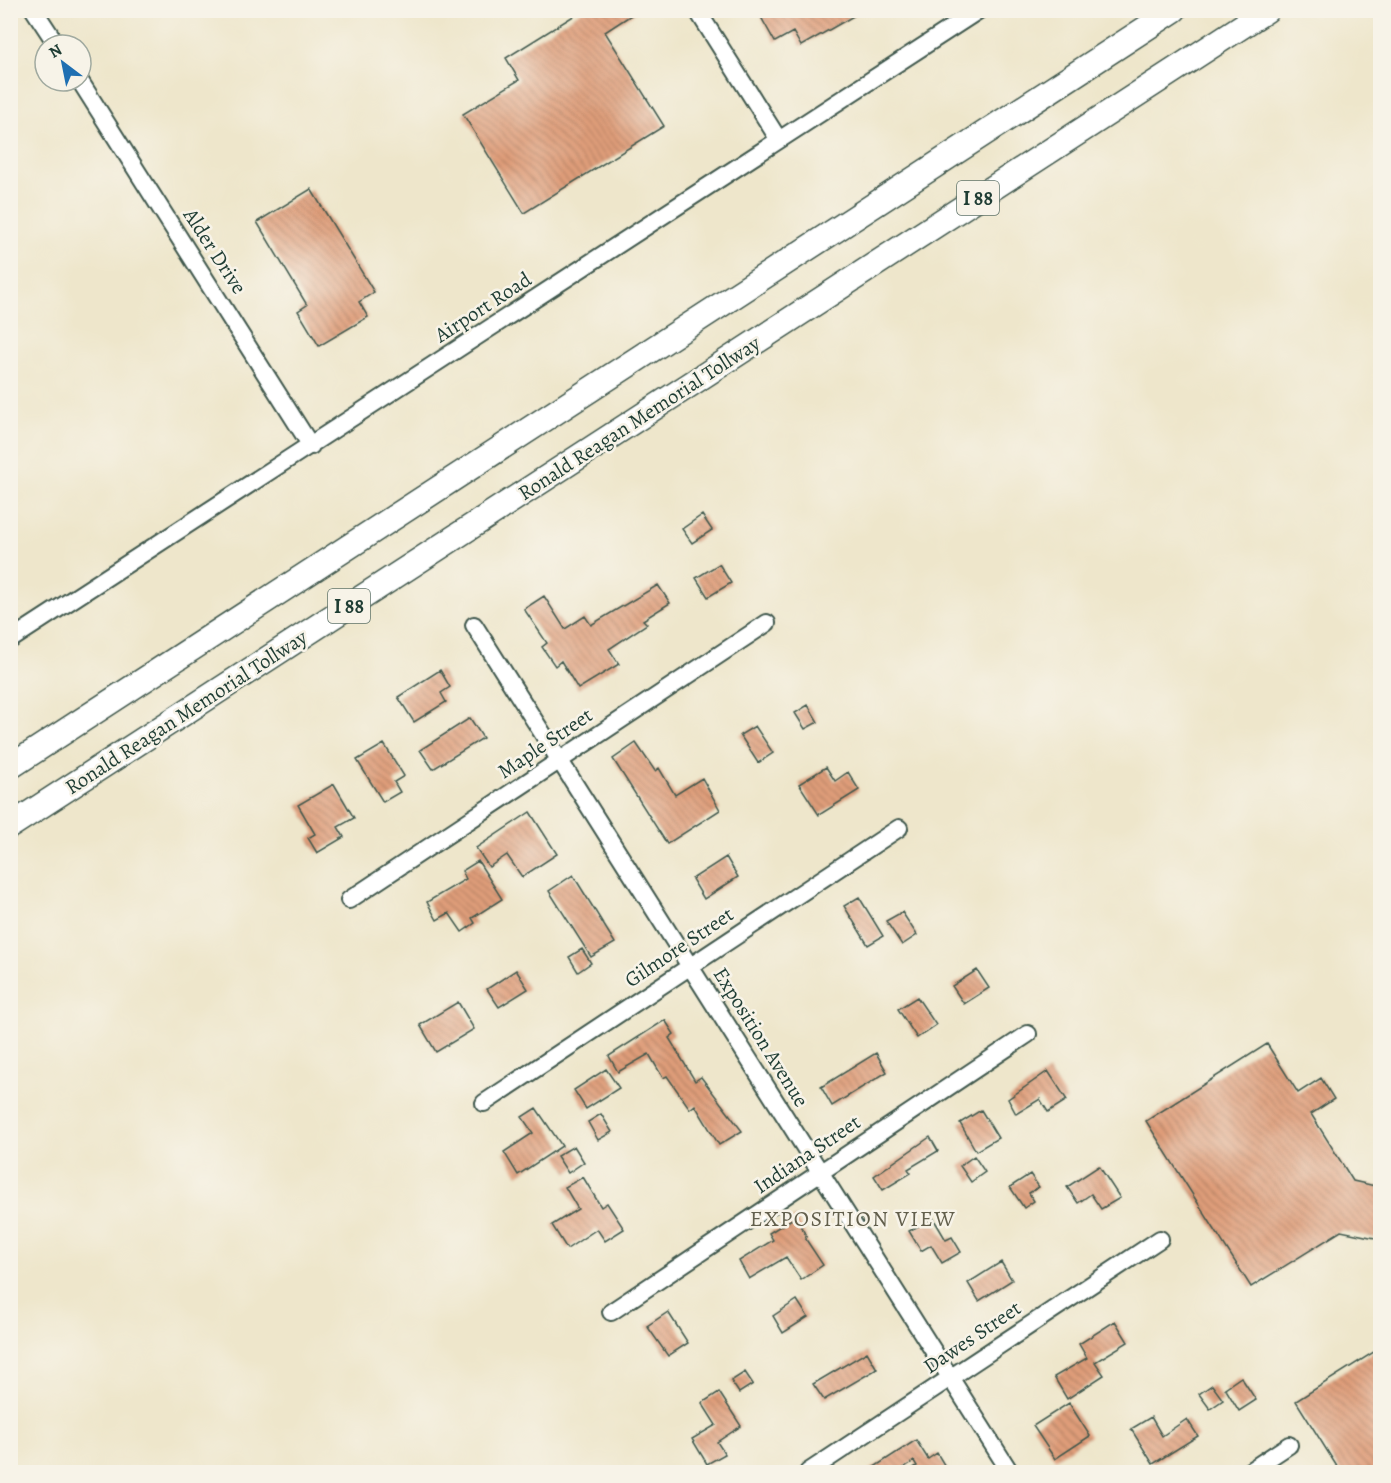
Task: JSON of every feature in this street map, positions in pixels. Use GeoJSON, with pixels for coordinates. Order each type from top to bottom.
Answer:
{"type":"FeatureCollection","features":[{"type":"Feature","properties":{"kind":"highway","name":"I 88"},"geometry":{"type":"LineString","coordinates":[[10,766],[1174,10]]}},
{"type":"Feature","properties":{"kind":"highway","name":"Ronald Reagan Memorial Tollway"},"geometry":{"type":"LineString","coordinates":[[10,826],[1267,10]]}},
{"type":"Feature","properties":{"kind":"street"},"geometry":{"type":"LineString","coordinates":[[34,10],[49,33]]}},
{"type":"Feature","properties":{"kind":"street"},"geometry":{"type":"LineString","coordinates":[[697,10],[778,140]]}},
{"type":"Feature","properties":{"kind":"street","name":"Airport Road"},"geometry":{"type":"LineString","coordinates":[[10,640],[979,10]]}},
{"type":"Feature","properties":{"kind":"street","name":"Alder Drive"},"geometry":{"type":"LineString","coordinates":[[88,93],[311,446]]}},
{"type":"Feature","properties":{"kind":"street","name":"Maple Street"},"geometry":{"type":"LineString","coordinates":[[349,900],[766,623]]}},
{"type":"Feature","properties":{"kind":"street","name":"Exposition Avenue"},"geometry":{"type":"LineString","coordinates":[[474,625],[1010,1473]]}},
{"type":"Feature","properties":{"kind":"street","name":"Gilmore Street"},"geometry":{"type":"LineString","coordinates":[[484,1103],[899,828]]}},
{"type":"Feature","properties":{"kind":"street","name":"Indiana Street"},"geometry":{"type":"LineString","coordinates":[[611,1312],[1028,1034]]}},
{"type":"Feature","properties":{"kind":"street","name":"Dawes Street"},"geometry":{"type":"LineString","coordinates":[[808,1473],[1160,1239]]}},
{"type":"Feature","properties":{"kind":"street"},"geometry":{"type":"LineString","coordinates":[[1248,1473],[1289,1445]]}},
{"type":"Feature","properties":{"kind":"building"},"geometry":{"type":"Polygon","coordinates":[[[583,10],[639,10],[605,32],[664,126],[524,213],[463,114],[519,80],[506,58],[583,10]]]}},
{"type":"Feature","properties":{"kind":"building"},"geometry":{"type":"Polygon","coordinates":[[[757,10],[864,10],[801,46],[793,32],[775,42],[757,10]]]}},
{"type":"Feature","properties":{"kind":"building"},"geometry":{"type":"Polygon","coordinates":[[[311,189],[374,292],[359,302],[368,317],[319,346],[298,311],[307,305],[257,222],[311,189]]]}},
{"type":"Feature","properties":{"kind":"building"},"geometry":{"type":"Polygon","coordinates":[[[702,515],[712,530],[692,543],[682,529],[702,515]]]}},
{"type":"Feature","properties":{"kind":"building"},"geometry":{"type":"Polygon","coordinates":[[[719,564],[731,583],[708,597],[696,578],[719,564]]]}},
{"type":"Feature","properties":{"kind":"building"},"geometry":{"type":"Polygon","coordinates":[[[658,585],[670,603],[643,620],[647,624],[609,649],[619,664],[578,689],[561,661],[555,666],[542,647],[547,643],[524,609],[544,596],[565,629],[585,616],[591,625],[658,585]]]}},
{"type":"Feature","properties":{"kind":"building"},"geometry":{"type":"Polygon","coordinates":[[[440,670],[450,687],[441,693],[446,702],[414,722],[398,697],[440,670]]]}},
{"type":"Feature","properties":{"kind":"building"},"geometry":{"type":"Polygon","coordinates":[[[808,705],[818,722],[805,729],[795,713],[808,705]]]}},
{"type":"Feature","properties":{"kind":"building"},"geometry":{"type":"Polygon","coordinates":[[[470,718],[483,738],[433,769],[420,750],[470,718]]]}},
{"type":"Feature","properties":{"kind":"building"},"geometry":{"type":"Polygon","coordinates":[[[755,726],[773,753],[758,763],[740,735],[755,726]]]}},
{"type":"Feature","properties":{"kind":"building"},"geometry":{"type":"Polygon","coordinates":[[[636,743],[655,771],[659,768],[675,795],[702,778],[720,810],[667,844],[613,759],[636,743]]]}},
{"type":"Feature","properties":{"kind":"building"},"geometry":{"type":"Polygon","coordinates":[[[384,744],[404,776],[394,782],[400,792],[383,802],[357,760],[384,744]]]}},
{"type":"Feature","properties":{"kind":"building"},"geometry":{"type":"Polygon","coordinates":[[[826,767],[835,781],[848,772],[859,790],[819,815],[799,784],[826,767]]]}},
{"type":"Feature","properties":{"kind":"building"},"geometry":{"type":"Polygon","coordinates":[[[334,784],[354,818],[338,827],[344,837],[317,853],[308,838],[315,834],[298,805],[334,784]]]}},
{"type":"Feature","properties":{"kind":"building"},"geometry":{"type":"Polygon","coordinates":[[[530,812],[557,854],[522,877],[507,855],[489,867],[476,848],[530,812]]]}},
{"type":"Feature","properties":{"kind":"building"},"geometry":{"type":"Polygon","coordinates":[[[726,857],[738,877],[704,899],[692,879],[726,857]]]}},
{"type":"Feature","properties":{"kind":"building"},"geometry":{"type":"Polygon","coordinates":[[[478,861],[502,899],[472,918],[475,923],[462,932],[449,913],[437,920],[427,902],[466,879],[462,871],[478,861]]]}},
{"type":"Feature","properties":{"kind":"building"},"geometry":{"type":"Polygon","coordinates":[[[573,875],[615,943],[591,957],[549,891],[573,875]]]}},
{"type":"Feature","properties":{"kind":"building"},"geometry":{"type":"Polygon","coordinates":[[[859,897],[883,936],[868,945],[844,906],[859,897]]]}},
{"type":"Feature","properties":{"kind":"building"},"geometry":{"type":"Polygon","coordinates":[[[902,912],[917,935],[902,945],[886,921],[902,912]]]}},
{"type":"Feature","properties":{"kind":"building"},"geometry":{"type":"Polygon","coordinates":[[[582,949],[591,963],[578,972],[569,957],[582,949]]]}},
{"type":"Feature","properties":{"kind":"building"},"geometry":{"type":"Polygon","coordinates":[[[516,970],[528,989],[499,1007],[487,989],[516,970]]]}},
{"type":"Feature","properties":{"kind":"building"},"geometry":{"type":"Polygon","coordinates":[[[977,970],[989,988],[964,1004],[952,986],[977,970]]]}},
{"type":"Feature","properties":{"kind":"building"},"geometry":{"type":"Polygon","coordinates":[[[917,997],[936,1025],[917,1038],[898,1009],[917,997]]]}},
{"type":"Feature","properties":{"kind":"building"},"geometry":{"type":"Polygon","coordinates":[[[458,1002],[474,1029],[436,1052],[420,1025],[458,1002]]]}},
{"type":"Feature","properties":{"kind":"building"},"geometry":{"type":"Polygon","coordinates":[[[665,1020],[674,1034],[669,1038],[695,1081],[701,1077],[742,1131],[719,1145],[695,1105],[690,1109],[667,1076],[663,1078],[649,1054],[618,1072],[609,1056],[665,1020]]]}},
{"type":"Feature","properties":{"kind":"building"},"geometry":{"type":"Polygon","coordinates":[[[1267,1044],[1298,1093],[1321,1078],[1334,1099],[1311,1114],[1353,1181],[1380,1187],[1380,1239],[1341,1231],[1251,1287],[1146,1121],[1267,1044]]]}},
{"type":"Feature","properties":{"kind":"building"},"geometry":{"type":"Polygon","coordinates":[[[876,1053],[887,1072],[832,1106],[821,1087],[876,1053]]]}},
{"type":"Feature","properties":{"kind":"building"},"geometry":{"type":"Polygon","coordinates":[[[606,1069],[619,1088],[586,1109],[574,1090],[606,1069]]]}},
{"type":"Feature","properties":{"kind":"building"},"geometry":{"type":"Polygon","coordinates":[[[1048,1071],[1067,1100],[1048,1112],[1040,1099],[1016,1114],[1008,1099],[1048,1071]]]}},
{"type":"Feature","properties":{"kind":"building"},"geometry":{"type":"Polygon","coordinates":[[[536,1108],[562,1146],[518,1175],[504,1152],[533,1133],[522,1117],[536,1108]]]}},
{"type":"Feature","properties":{"kind":"building"},"geometry":{"type":"Polygon","coordinates":[[[981,1110],[998,1138],[976,1151],[960,1123],[981,1110]]]}},
{"type":"Feature","properties":{"kind":"building"},"geometry":{"type":"Polygon","coordinates":[[[601,1114],[612,1132],[598,1140],[588,1122],[601,1114]]]}},
{"type":"Feature","properties":{"kind":"building"},"geometry":{"type":"Polygon","coordinates":[[[930,1137],[938,1151],[908,1169],[911,1173],[883,1190],[874,1176],[930,1137]]]}},
{"type":"Feature","properties":{"kind":"building"},"geometry":{"type":"Polygon","coordinates":[[[574,1146],[584,1162],[568,1173],[557,1156],[574,1146]]]}},
{"type":"Feature","properties":{"kind":"building"},"geometry":{"type":"Polygon","coordinates":[[[974,1156],[985,1172],[971,1182],[960,1166],[974,1156]]]}},
{"type":"Feature","properties":{"kind":"building"},"geometry":{"type":"Polygon","coordinates":[[[1099,1166],[1120,1198],[1101,1209],[1091,1194],[1078,1203],[1067,1187],[1099,1166]]]}},
{"type":"Feature","properties":{"kind":"building"},"geometry":{"type":"Polygon","coordinates":[[[1030,1174],[1039,1187],[1029,1193],[1034,1201],[1024,1208],[1010,1187],[1030,1174]]]}},
{"type":"Feature","properties":{"kind":"building"},"geometry":{"type":"Polygon","coordinates":[[[583,1177],[601,1207],[607,1203],[624,1229],[605,1241],[597,1229],[567,1249],[552,1225],[578,1209],[565,1187],[583,1177]]]}},
{"type":"Feature","properties":{"kind":"building"},"geometry":{"type":"Polygon","coordinates":[[[795,1217],[807,1237],[805,1238],[823,1265],[801,1280],[786,1257],[749,1279],[739,1261],[773,1240],[769,1233],[795,1217]]]}},
{"type":"Feature","properties":{"kind":"building"},"geometry":{"type":"Polygon","coordinates":[[[933,1218],[946,1240],[952,1237],[961,1252],[942,1263],[931,1245],[921,1251],[909,1231],[933,1218]]]}},
{"type":"Feature","properties":{"kind":"building"},"geometry":{"type":"Polygon","coordinates":[[[1001,1262],[1012,1280],[979,1301],[968,1283],[1001,1262]]]}},
{"type":"Feature","properties":{"kind":"building"},"geometry":{"type":"Polygon","coordinates":[[[797,1300],[808,1317],[783,1333],[773,1316],[797,1300]]]}},
{"type":"Feature","properties":{"kind":"building"},"geometry":{"type":"Polygon","coordinates":[[[668,1312],[688,1343],[668,1356],[647,1326],[668,1312]]]}},
{"type":"Feature","properties":{"kind":"building"},"geometry":{"type":"Polygon","coordinates":[[[1115,1321],[1128,1342],[1095,1362],[1104,1375],[1067,1399],[1054,1377],[1087,1358],[1079,1344],[1115,1321]]]}},
{"type":"Feature","properties":{"kind":"building"},"geometry":{"type":"Polygon","coordinates":[[[1380,1348],[1380,1473],[1341,1473],[1296,1401],[1380,1348]]]}},
{"type":"Feature","properties":{"kind":"building"},"geometry":{"type":"Polygon","coordinates":[[[867,1352],[877,1369],[824,1400],[813,1384],[867,1352]]]}},
{"type":"Feature","properties":{"kind":"building"},"geometry":{"type":"Polygon","coordinates":[[[745,1372],[753,1384],[739,1393],[731,1381],[745,1372]]]}},
{"type":"Feature","properties":{"kind":"building"},"geometry":{"type":"Polygon","coordinates":[[[1241,1377],[1256,1400],[1239,1411],[1225,1388],[1241,1377]]]}},
{"type":"Feature","properties":{"kind":"building"},"geometry":{"type":"Polygon","coordinates":[[[1212,1385],[1223,1400],[1210,1409],[1199,1394],[1212,1385]]]}},
{"type":"Feature","properties":{"kind":"building"},"geometry":{"type":"Polygon","coordinates":[[[719,1392],[741,1426],[717,1442],[725,1454],[707,1464],[692,1439],[716,1425],[702,1403],[719,1392]]]}},
{"type":"Feature","properties":{"kind":"building"},"geometry":{"type":"Polygon","coordinates":[[[1069,1403],[1090,1436],[1055,1459],[1033,1426],[1069,1403]]]}},
{"type":"Feature","properties":{"kind":"building"},"geometry":{"type":"Polygon","coordinates":[[[1151,1417],[1162,1436],[1187,1419],[1198,1436],[1153,1464],[1131,1429],[1151,1417]]]}},
{"type":"Feature","properties":{"kind":"building"},"geometry":{"type":"Polygon","coordinates":[[[916,1440],[928,1459],[937,1453],[949,1473],[905,1473],[917,1466],[914,1461],[896,1473],[865,1473],[916,1440]]]}},
{"type":"Feature","properties":{"kind":"district","name":"EXPOSITION VIEW"},"geometry":{"type":"Point","coordinates":[853,1219]}}]}
